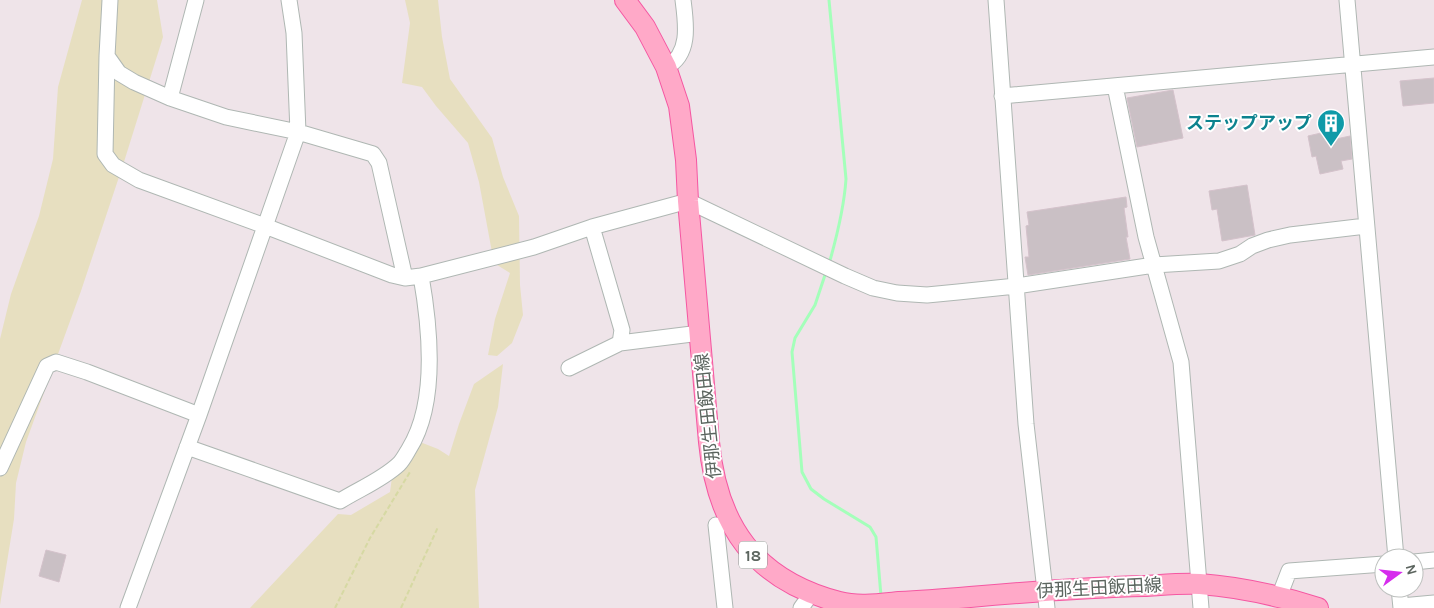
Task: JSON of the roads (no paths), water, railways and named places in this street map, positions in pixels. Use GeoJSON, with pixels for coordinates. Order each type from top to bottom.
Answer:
{"type":"FeatureCollection","features":[{"type":"Feature","properties":{"kind":"main road","name":"伊那生田飯田線"},"geometry":{"type":"LineString","coordinates":[[625,0],[644,26],[666,67],[679,106],[686,160],[710,462],[723,510],[738,535],[754,556],[806,601],[871,605],[1046,599],[1199,584],[1279,597],[1318,608]]}},
{"type":"Feature","properties":{"kind":"street"},"geometry":{"type":"LineString","coordinates":[[110,0],[105,154],[113,165],[139,180],[392,275],[405,278],[421,276],[534,247],[592,228],[688,201],[846,276],[873,288],[897,294],[927,295],[1016,286],[1154,265],[1219,261],[1240,254],[1252,246],[1268,240],[1290,235],[1366,226]]}},
{"type":"Feature","properties":{"kind":"street"},"geometry":{"type":"LineString","coordinates":[[170,98],[196,0]]}},
{"type":"Feature","properties":{"kind":"street"},"geometry":{"type":"LineString","coordinates":[[128,608],[199,415],[298,132],[294,33],[289,0]]}},
{"type":"Feature","properties":{"kind":"street"},"geometry":{"type":"LineString","coordinates":[[666,67],[675,63],[682,51],[686,34],[683,0]]}},
{"type":"Feature","properties":{"kind":"street"},"geometry":{"type":"LineString","coordinates":[[996,0],[1026,424],[1046,599]]}},
{"type":"Feature","properties":{"kind":"street"},"geometry":{"type":"LineString","coordinates":[[1347,0],[1395,548]]}},
{"type":"Feature","properties":{"kind":"street"},"geometry":{"type":"LineString","coordinates":[[107,56],[120,73],[134,82],[170,98],[226,116],[298,132],[373,154],[379,163],[405,278]]}},
{"type":"Feature","properties":{"kind":"street"},"geometry":{"type":"LineString","coordinates":[[1002,96],[1434,57]]}},
{"type":"Feature","properties":{"kind":"street"},"geometry":{"type":"LineString","coordinates":[[1115,86],[1144,228],[1181,362],[1201,608]]}},
{"type":"Feature","properties":{"kind":"street"},"geometry":{"type":"LineString","coordinates":[[592,228],[622,330],[620,342]]}},
{"type":"Feature","properties":{"kind":"street"},"geometry":{"type":"LineString","coordinates":[[187,447],[340,501],[400,464],[417,436],[426,409],[430,343],[421,276]]}},
{"type":"Feature","properties":{"kind":"street"},"geometry":{"type":"LineString","coordinates":[[569,368],[620,342],[700,333]]}},
{"type":"Feature","properties":{"kind":"street"},"geometry":{"type":"LineString","coordinates":[[0,468],[47,366],[56,362],[199,415]]}},
{"type":"Feature","properties":{"kind":"street"},"geometry":{"type":"LineString","coordinates":[[716,525],[724,608]]}},
{"type":"Feature","properties":{"kind":"street"},"geometry":{"type":"LineString","coordinates":[[1279,597],[1289,571],[1374,565]]}},
{"type":"Feature","properties":{"kind":"street"},"geometry":{"type":"LineString","coordinates":[[1401,607],[1434,603]]}},
{"type":"Feature","properties":{"kind":"waterway"},"geometry":{"type":"LineString","coordinates":[[829,0],[846,179],[840,222],[829,264]]}},
{"type":"Feature","properties":{"kind":"waterway"},"geometry":{"type":"LineString","coordinates":[[826,272],[815,305],[795,338],[792,352],[802,472],[811,489],[870,527],[876,537],[881,596]]}},
{"type":"Feature","properties":{"kind":"place","name":"ステップアップ"},"geometry":{"type":"Point","coordinates":[1331,147]}}]}
